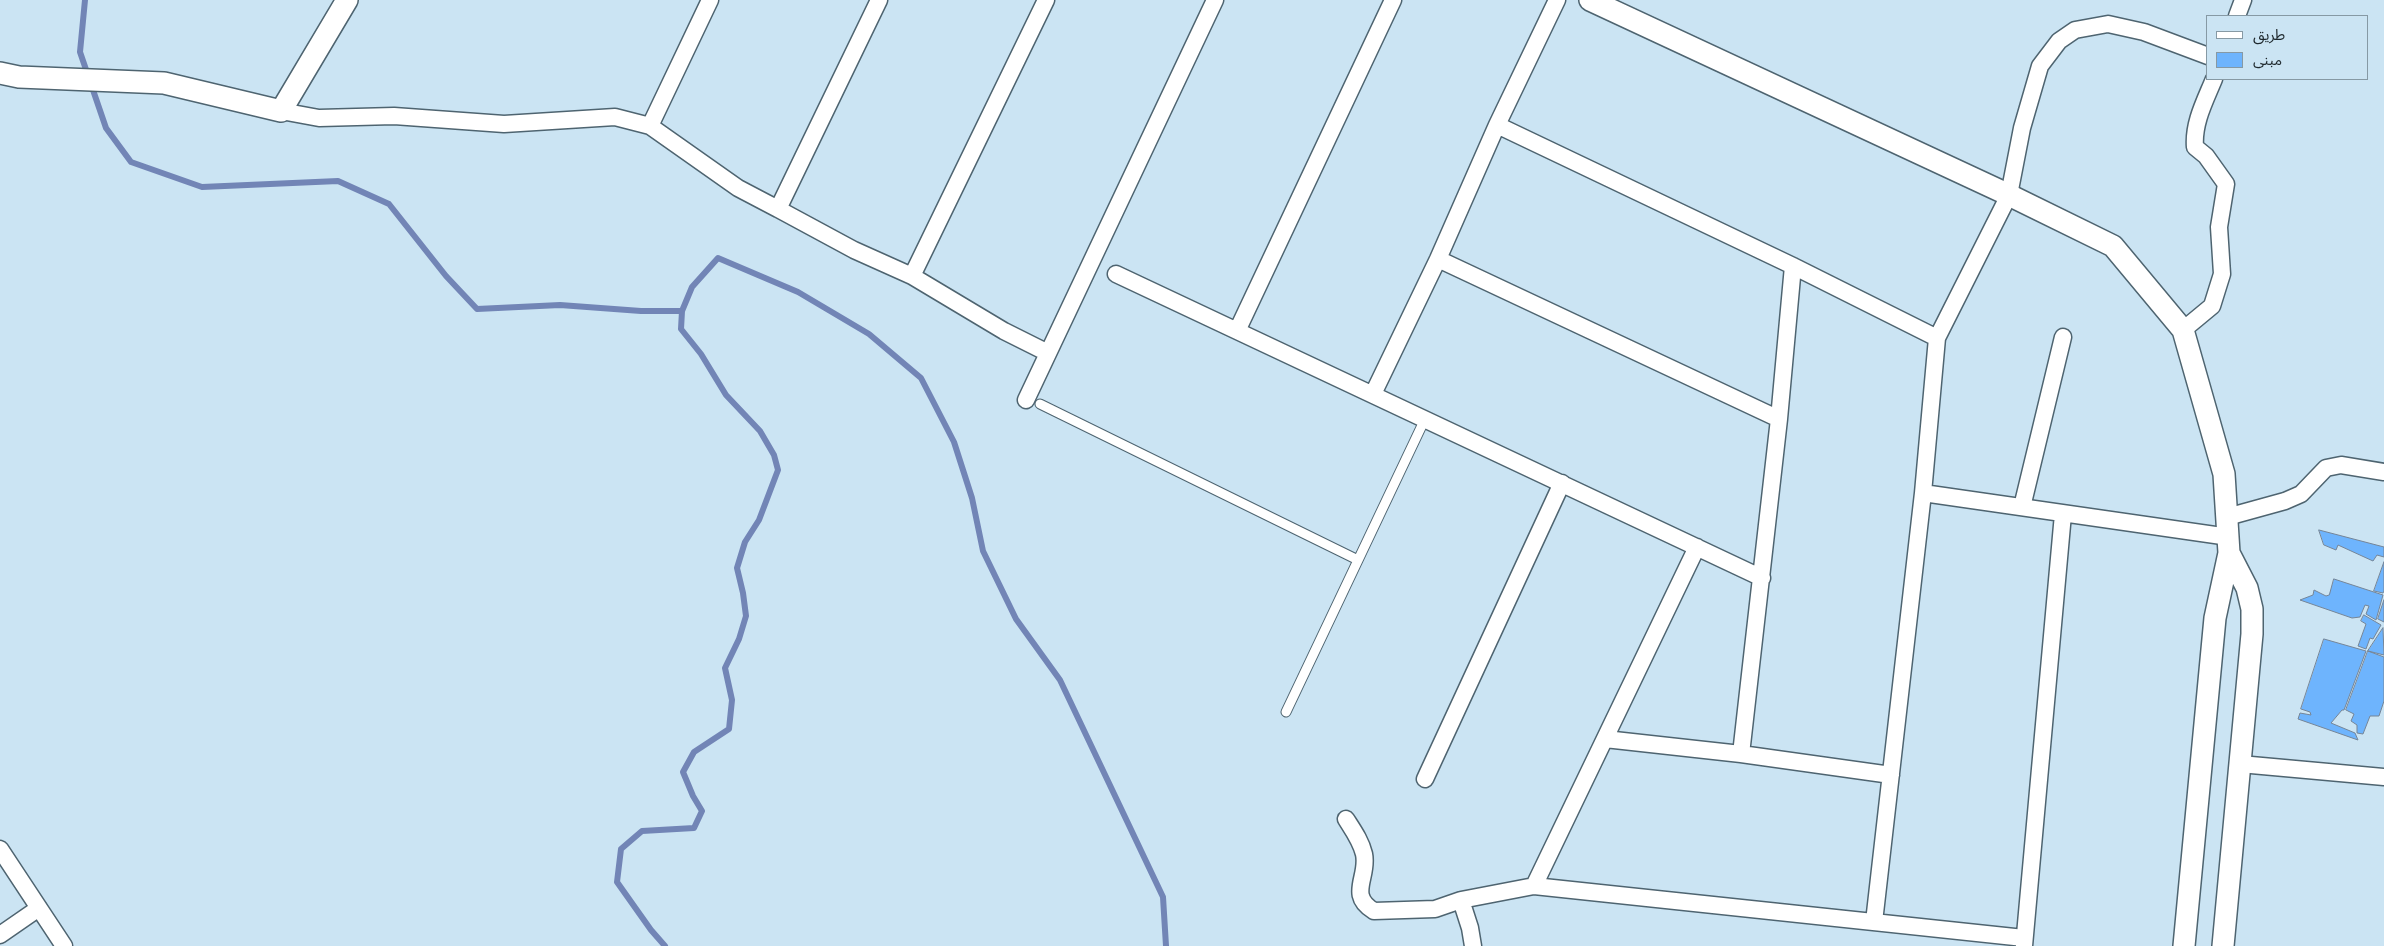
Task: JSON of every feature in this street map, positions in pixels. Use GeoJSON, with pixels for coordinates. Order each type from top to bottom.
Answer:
{"type":"FeatureCollection","features":[{"type":"Feature","properties":{"kind":"street"},"geometry":{"type":"LineString","coordinates":[[281,111],[347,0]]}},
{"type":"Feature","properties":{"kind":"street"},"geometry":{"type":"LineString","coordinates":[[650,126],[710,0]]}},
{"type":"Feature","properties":{"kind":"street"},"geometry":{"type":"LineString","coordinates":[[778,209],[879,0]]}},
{"type":"Feature","properties":{"kind":"street"},"geometry":{"type":"LineString","coordinates":[[912,276],[1046,0]]}},
{"type":"Feature","properties":{"kind":"street"},"geometry":{"type":"LineString","coordinates":[[1033,402],[1048,353],[1216,0]]}},
{"type":"Feature","properties":{"kind":"street"},"geometry":{"type":"LineString","coordinates":[[1237,331],[1393,0]]}},
{"type":"Feature","properties":{"kind":"street"},"geometry":{"type":"LineString","coordinates":[[1372,394],[1438,259],[1497,125],[1556,0]]}},
{"type":"Feature","properties":{"kind":"street"},"geometry":{"type":"LineString","coordinates":[[1590,0],[2009,195],[2114,246],[2183,330],[2224,474],[2228,536],[2214,618],[2184,946]]}},
{"type":"Feature","properties":{"kind":"street"},"geometry":{"type":"LineString","coordinates":[[2237,15],[2243,0]]}},
{"type":"Feature","properties":{"kind":"street"},"geometry":{"type":"LineString","coordinates":[[1874,922],[1923,493],[1937,338],[2009,195],[2022,128],[2040,66],[2059,41],[2075,30],[2108,24],[2144,32],[2206,55]]}},
{"type":"Feature","properties":{"kind":"street"},"geometry":{"type":"LineString","coordinates":[[6,78],[164,83],[281,111],[319,118],[394,116],[504,124],[615,118],[650,126],[738,188],[854,250],[912,276],[996,326],[1048,353]]}},
{"type":"Feature","properties":{"kind":"street"},"geometry":{"type":"LineString","coordinates":[[2183,330],[2212,306],[2222,274],[2219,227],[2226,184],[2206,156],[2195,147],[2194,136],[2196,125],[2214,80]]}},
{"type":"Feature","properties":{"kind":"street"},"geometry":{"type":"LineString","coordinates":[[1497,125],[1793,266],[1937,338]]}},
{"type":"Feature","properties":{"kind":"street"},"geometry":{"type":"LineString","coordinates":[[1438,259],[1779,419]]}},
{"type":"Feature","properties":{"kind":"street"},"geometry":{"type":"LineString","coordinates":[[1741,754],[1779,419],[1793,266]]}},
{"type":"Feature","properties":{"kind":"street"},"geometry":{"type":"LineString","coordinates":[[1116,274],[1762,578]]}},
{"type":"Feature","properties":{"kind":"street"},"geometry":{"type":"LineString","coordinates":[[2022,507],[2063,337]]}},
{"type":"Feature","properties":{"kind":"street"},"geometry":{"type":"LineString","coordinates":[[1923,493],[2228,536],[2285,501],[2301,494],[2326,468],[2341,465],[2384,472]]}},
{"type":"Feature","properties":{"kind":"street"},"geometry":{"type":"LineString","coordinates":[[1424,779],[1562,483]]}},
{"type":"Feature","properties":{"kind":"street"},"geometry":{"type":"LineString","coordinates":[[1346,820],[1357,837],[1364,856],[1359,893],[1365,906],[1374,911],[1435,909],[1462,900],[1534,886],[1874,922],[2024,942],[2063,514]]}},
{"type":"Feature","properties":{"kind":"street"},"geometry":{"type":"LineString","coordinates":[[2223,946],[2252,634],[2252,609],[2247,588],[2228,536]]}},
{"type":"Feature","properties":{"kind":"street"},"geometry":{"type":"LineString","coordinates":[[1534,886],[1696,547]]}},
{"type":"Feature","properties":{"kind":"street"},"geometry":{"type":"LineString","coordinates":[[1605,739],[1741,754],[1891,775]]}},
{"type":"Feature","properties":{"kind":"street"},"geometry":{"type":"LineString","coordinates":[[2240,764],[2383,774]]}},
{"type":"Feature","properties":{"kind":"street"},"geometry":{"type":"LineString","coordinates":[[0,849],[64,946]]}},
{"type":"Feature","properties":{"kind":"street"},"geometry":{"type":"LineString","coordinates":[[1462,900],[1473,946]]}},
{"type":"Feature","properties":{"kind":"street"},"geometry":{"type":"LineString","coordinates":[[0,935],[39,908]]}},
{"type":"Feature","properties":{"kind":"lane"},"geometry":{"type":"LineString","coordinates":[[1033,402],[1358,560]]}},
{"type":"Feature","properties":{"kind":"lane"},"geometry":{"type":"LineString","coordinates":[[1286,712],[1425,419]]}},
{"type":"Feature","properties":{"kind":"building"},"geometry":{"type":"Polygon","coordinates":[[[2319,530],[2384,547],[2384,557],[2377,555],[2373,561],[2338,545],[2336,550],[2324,545],[2319,530]]]}},
{"type":"Feature","properties":{"kind":"building"},"geometry":{"type":"Polygon","coordinates":[[[2384,562],[2384,591],[2383,593],[2374,591],[2384,562]]]}},
{"type":"Feature","properties":{"kind":"building"},"geometry":{"type":"Polygon","coordinates":[[[2334,579],[2383,595],[2376,620],[2366,614],[2369,606],[2365,605],[2360,617],[2352,618],[2300,600],[2313,595],[2314,590],[2326,596],[2329,595],[2334,579]]]}},
{"type":"Feature","properties":{"kind":"building"},"geometry":{"type":"Polygon","coordinates":[[[2384,600],[2384,622],[2378,619],[2384,600]]]}},
{"type":"Feature","properties":{"kind":"building"},"geometry":{"type":"Polygon","coordinates":[[[2364,615],[2381,625],[2373,639],[2370,638],[2366,649],[2358,646],[2366,624],[2361,621],[2364,615]]]}},
{"type":"Feature","properties":{"kind":"building"},"geometry":{"type":"Polygon","coordinates":[[[2383,628],[2384,655],[2368,651],[2383,628]]]}},
{"type":"Feature","properties":{"kind":"building"},"geometry":{"type":"Polygon","coordinates":[[[2324,639],[2366,651],[2344,710],[2331,723],[2355,733],[2358,740],[2298,719],[2300,713],[2311,715],[2310,712],[2301,709],[2324,639]]]}},
{"type":"Feature","properties":{"kind":"building"},"geometry":{"type":"Polygon","coordinates":[[[2368,651],[2384,657],[2384,701],[2379,716],[2370,716],[2363,734],[2357,733],[2357,725],[2351,721],[2354,714],[2346,710],[2368,651]]]}},
{"type":"Feature","properties":{"kind":"waterway"},"geometry":{"type":"LineString","coordinates":[[85,0],[80,52],[106,128],[131,162],[202,187],[338,181],[389,204],[446,276],[477,309],[560,305],[641,311],[682,311],[692,287],[718,258],[798,292],[869,334],[921,378],[954,442],[972,498],[983,551],[1016,619],[1060,680],[1163,897],[1166,946]]}},
{"type":"Feature","properties":{"kind":"waterway"},"geometry":{"type":"LineString","coordinates":[[665,946],[651,930],[617,882],[621,849],[642,831],[694,828],[702,811],[693,796],[683,772],[694,752],[729,729],[732,700],[725,668],[739,639],[746,616],[737,568],[745,542],[759,520],[778,470],[774,455],[760,431],[726,395],[701,354],[681,329],[682,311]]}}]}
